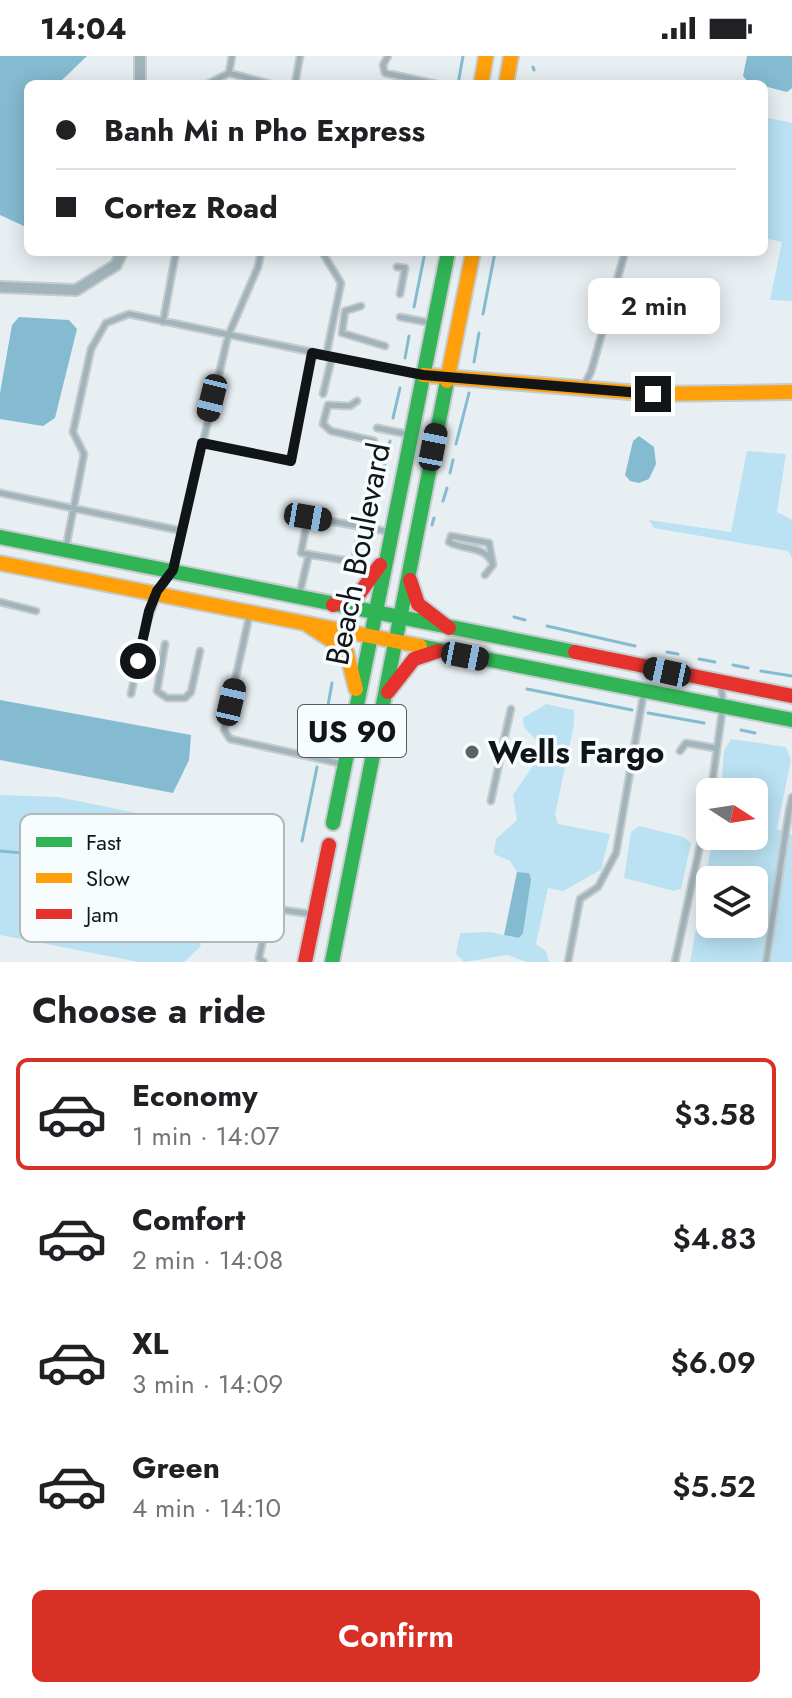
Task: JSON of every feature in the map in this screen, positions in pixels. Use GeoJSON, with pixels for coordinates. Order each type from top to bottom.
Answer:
{"type":"FeatureCollection","features":[{"type":"Feature","properties":{"kind":"main road"},"geometry":{"type":"LineString","coordinates":[[482,80],[486,56]]}},
{"type":"Feature","properties":{"kind":"main road"},"geometry":{"type":"LineString","coordinates":[[507,80],[511,56]]}},
{"type":"Feature","properties":{"kind":"main road","name":"Beach Boulevard"},"geometry":{"type":"LineString","coordinates":[[305,962],[447,256]]}},
{"type":"Feature","properties":{"kind":"main road","name":"US 90"},"geometry":{"type":"LineString","coordinates":[[332,962],[472,256]]}},
{"type":"Feature","properties":{"kind":"main road"},"geometry":{"type":"LineString","coordinates":[[423,375],[653,394],[792,392]]}},
{"type":"Feature","properties":{"kind":"main road"},"geometry":{"type":"LineString","coordinates":[[0,537],[792,696]]}},
{"type":"Feature","properties":{"kind":"main road"},"geometry":{"type":"LineString","coordinates":[[333,605],[359,594],[388,552]]}},
{"type":"Feature","properties":{"kind":"main road"},"geometry":{"type":"LineString","coordinates":[[0,563],[157,591],[370,639],[792,720]]}},
{"type":"Feature","properties":{"kind":"main road"},"geometry":{"type":"LineString","coordinates":[[409,573],[418,604],[449,628]]}},
{"type":"Feature","properties":{"kind":"main road"},"geometry":{"type":"LineString","coordinates":[[309,626],[346,650],[358,700]]}},
{"type":"Feature","properties":{"kind":"main road"},"geometry":{"type":"LineString","coordinates":[[384,698],[414,659],[438,651]]}},
{"type":"Feature","properties":{"kind":"street"},"geometry":{"type":"LineString","coordinates":[[140,56],[140,80]]}},
{"type":"Feature","properties":{"kind":"street"},"geometry":{"type":"LineString","coordinates":[[0,287],[76,290],[116,265],[120,256]]}},
{"type":"Feature","properties":{"kind":"lane"},"geometry":{"type":"LineString","coordinates":[[229,73],[232,56]]}},
{"type":"Feature","properties":{"kind":"lane"},"geometry":{"type":"LineString","coordinates":[[296,80],[300,56]]}},
{"type":"Feature","properties":{"kind":"lane"},"geometry":{"type":"LineString","coordinates":[[388,56],[383,65],[385,73],[417,80]]}},
{"type":"Feature","properties":{"kind":"lane"},"geometry":{"type":"LineString","coordinates":[[216,80],[229,73],[255,80]]}},
{"type":"Feature","properties":{"kind":"lane"},"geometry":{"type":"LineString","coordinates":[[163,322],[175,256]]}},
{"type":"Feature","properties":{"kind":"lane"},"geometry":{"type":"LineString","coordinates":[[131,694],[149,611],[157,591],[173,570],[228,336],[260,256]]}},
{"type":"Feature","properties":{"kind":"lane"},"geometry":{"type":"LineString","coordinates":[[323,394],[341,283],[324,256]]}},
{"type":"Feature","properties":{"kind":"lane"},"geometry":{"type":"LineString","coordinates":[[583,388],[591,372],[624,256]]}},
{"type":"Feature","properties":{"kind":"lane"},"geometry":{"type":"LineString","coordinates":[[397,267],[405,268],[400,294]]}},
{"type":"Feature","properties":{"kind":"lane"},"geometry":{"type":"LineString","coordinates":[[361,306],[345,311],[342,333],[385,346]]}},
{"type":"Feature","properties":{"kind":"lane"},"geometry":{"type":"LineString","coordinates":[[65,549],[84,454],[73,432],[91,349],[106,323],[129,314],[423,375]]}},
{"type":"Feature","properties":{"kind":"lane"},"geometry":{"type":"LineString","coordinates":[[400,317],[433,323]]}},
{"type":"Feature","properties":{"kind":"lane"},"geometry":{"type":"LineString","coordinates":[[202,443],[291,461],[312,353]]}},
{"type":"Feature","properties":{"kind":"lane"},"geometry":{"type":"LineString","coordinates":[[357,401],[350,406],[328,405],[323,424],[331,431],[374,441]]}},
{"type":"Feature","properties":{"kind":"lane"},"geometry":{"type":"LineString","coordinates":[[377,428],[411,435]]}},
{"type":"Feature","properties":{"kind":"lane"},"geometry":{"type":"LineString","coordinates":[[0,493],[182,531]]}},
{"type":"Feature","properties":{"kind":"lane"},"geometry":{"type":"LineString","coordinates":[[362,526],[354,562],[301,553],[308,517],[362,526],[392,532]]}},
{"type":"Feature","properties":{"kind":"lane"},"geometry":{"type":"LineString","coordinates":[[485,575],[493,565],[493,551],[484,540],[451,536],[449,542],[490,555],[493,565]]}},
{"type":"Feature","properties":{"kind":"lane"},"geometry":{"type":"LineString","coordinates":[[298,599],[309,554]]}},
{"type":"Feature","properties":{"kind":"lane"},"geometry":{"type":"LineString","coordinates":[[0,602],[36,611]]}},
{"type":"Feature","properties":{"kind":"lane"},"geometry":{"type":"LineString","coordinates":[[250,612],[224,730],[230,739],[345,764]]}},
{"type":"Feature","properties":{"kind":"lane"},"geometry":{"type":"LineString","coordinates":[[165,644],[157,691],[167,698],[185,698],[191,692],[200,651]]}},
{"type":"Feature","properties":{"kind":"lane"},"geometry":{"type":"LineString","coordinates":[[712,778],[723,705],[721,682]]}},
{"type":"Feature","properties":{"kind":"lane"},"geometry":{"type":"LineString","coordinates":[[568,962],[580,899],[598,887],[616,853],[644,690]]}},
{"type":"Feature","properties":{"kind":"lane"},"geometry":{"type":"LineString","coordinates":[[503,744],[511,709]]}},
{"type":"Feature","properties":{"kind":"lane"},"geometry":{"type":"LineString","coordinates":[[680,751],[686,743],[715,748]]}},
{"type":"Feature","properties":{"kind":"lane"},"geometry":{"type":"LineString","coordinates":[[491,801],[501,754]]}},
{"type":"Feature","properties":{"kind":"lane"},"geometry":{"type":"LineString","coordinates":[[766,962],[792,797]]}},
{"type":"Feature","properties":{"kind":"lane"},"geometry":{"type":"LineString","coordinates":[[675,962],[699,850]]}},
{"type":"Feature","properties":{"kind":"lane"},"geometry":{"type":"LineString","coordinates":[[284,910],[315,915]]}},
{"type":"Feature","properties":{"kind":"lane"},"geometry":{"type":"LineString","coordinates":[[263,942],[259,958],[264,962]]}},
{"type":"Feature","properties":{"kind":"shaded area"},"geometry":{"type":"Polygon","coordinates":[[[0,56],[87,56],[62,80],[24,80],[24,226],[0,215],[0,56]]]}},
{"type":"Feature","properties":{"kind":"shaded area"},"geometry":{"type":"Polygon","coordinates":[[[747,56],[792,56],[792,88],[787,92],[768,87],[768,80],[746,80],[743,76],[747,56]]]}},
{"type":"Feature","properties":{"kind":"shaded area"},"geometry":{"type":"Polygon","coordinates":[[[768,118],[792,123],[792,301],[770,300],[782,242],[768,239],[768,118]]]}},
{"type":"Feature","properties":{"kind":"shaded area"},"geometry":{"type":"Polygon","coordinates":[[[19,317],[69,320],[77,329],[55,418],[43,426],[0,419],[0,393],[12,325],[19,317]]]}},
{"type":"Feature","properties":{"kind":"shaded area"},"geometry":{"type":"Polygon","coordinates":[[[639,436],[654,447],[656,464],[649,479],[639,483],[630,481],[625,475],[633,441],[639,436]]]}},
{"type":"Feature","properties":{"kind":"shaded area"},"geometry":{"type":"Polygon","coordinates":[[[747,451],[786,454],[777,512],[792,520],[792,558],[788,551],[654,528],[649,520],[731,532],[747,451]]]}},
{"type":"Feature","properties":{"kind":"shaded area"},"geometry":{"type":"Polygon","coordinates":[[[0,700],[191,735],[189,760],[173,793],[0,760],[0,700]]]}},
{"type":"Feature","properties":{"kind":"shaded area"},"geometry":{"type":"Polygon","coordinates":[[[546,704],[574,710],[574,724],[555,815],[558,824],[610,834],[601,870],[563,891],[548,888],[536,944],[546,951],[549,962],[527,962],[507,955],[464,962],[456,954],[460,933],[490,932],[519,938],[523,933],[529,873],[517,872],[510,861],[494,854],[496,839],[517,820],[513,795],[533,766],[539,743],[524,727],[523,718],[546,704]]]}},
{"type":"Feature","properties":{"kind":"shaded area"},"geometry":{"type":"Polygon","coordinates":[[[731,739],[786,747],[791,760],[777,829],[792,835],[792,962],[690,962],[696,929],[696,938],[768,938],[768,866],[708,866],[710,850],[768,850],[768,778],[722,778],[724,750],[731,739]]]}},
{"type":"Feature","properties":{"kind":"shaded area"},"geometry":{"type":"Polygon","coordinates":[[[0,795],[58,797],[141,814],[20,814],[20,939],[0,935],[0,795]]]}},
{"type":"Feature","properties":{"kind":"shaded area"},"geometry":{"type":"Polygon","coordinates":[[[639,826],[683,837],[691,843],[681,889],[674,891],[624,878],[631,832],[639,826]]]}},
{"type":"Feature","properties":{"kind":"shaded area"},"geometry":{"type":"Polygon","coordinates":[[[517,872],[529,873],[531,879],[523,933],[519,938],[504,935],[517,872]]]}},
{"type":"Feature","properties":{"kind":"shaded area"},"geometry":{"type":"Polygon","coordinates":[[[36,942],[202,942],[184,962],[139,962],[36,942]]]}},
{"type":"Feature","properties":{"kind":"waterway"},"geometry":{"type":"LineString","coordinates":[[459,80],[463,56]]}},
{"type":"Feature","properties":{"kind":"waterway"},"geometry":{"type":"LineString","coordinates":[[414,307],[424,256]]}},
{"type":"Feature","properties":{"kind":"waterway"},"geometry":{"type":"LineString","coordinates":[[483,314],[494,256]]}},
{"type":"Feature","properties":{"kind":"waterway"},"geometry":{"type":"LineString","coordinates":[[474,362],[479,333]]}},
{"type":"Feature","properties":{"kind":"waterway"},"geometry":{"type":"LineString","coordinates":[[405,358],[409,336]]}},
{"type":"Feature","properties":{"kind":"waterway"},"geometry":{"type":"LineString","coordinates":[[393,418],[400,388]]}},
{"type":"Feature","properties":{"kind":"waterway"},"geometry":{"type":"LineString","coordinates":[[456,444],[469,393]]}},
{"type":"Feature","properties":{"kind":"waterway"},"geometry":{"type":"LineString","coordinates":[[374,509],[390,441]]}},
{"type":"Feature","properties":{"kind":"waterway"},"geometry":{"type":"LineString","coordinates":[[450,473],[453,460]]}},
{"type":"Feature","properties":{"kind":"waterway"},"geometry":{"type":"LineString","coordinates":[[443,501],[447,488]]}},
{"type":"Feature","properties":{"kind":"waterway"},"geometry":{"type":"LineString","coordinates":[[432,525],[434,518]]}},
{"type":"Feature","properties":{"kind":"waterway"},"geometry":{"type":"LineString","coordinates":[[514,617],[525,620]]}},
{"type":"Feature","properties":{"kind":"waterway"},"geometry":{"type":"LineString","coordinates":[[547,626],[635,646]]}},
{"type":"Feature","properties":{"kind":"waterway"},"geometry":{"type":"LineString","coordinates":[[667,652],[678,654]]}},
{"type":"Feature","properties":{"kind":"waterway"},"geometry":{"type":"LineString","coordinates":[[699,659],[715,662]]}},
{"type":"Feature","properties":{"kind":"waterway"},"geometry":{"type":"LineString","coordinates":[[733,665],[748,668]]}},
{"type":"Feature","properties":{"kind":"waterway"},"geometry":{"type":"LineString","coordinates":[[761,671],[792,676]]}},
{"type":"Feature","properties":{"kind":"waterway"},"geometry":{"type":"LineString","coordinates":[[321,745],[332,683]]}},
{"type":"Feature","properties":{"kind":"waterway"},"geometry":{"type":"LineString","coordinates":[[527,689],[632,710]]}},
{"type":"Feature","properties":{"kind":"waterway"},"geometry":{"type":"LineString","coordinates":[[648,713],[704,723]]}},
{"type":"Feature","properties":{"kind":"waterway"},"geometry":{"type":"LineString","coordinates":[[741,730],[755,733]]}},
{"type":"Feature","properties":{"kind":"waterway"},"geometry":{"type":"LineString","coordinates":[[302,841],[317,767]]}},
{"type":"Feature","properties":{"kind":"waterway"},"geometry":{"type":"LineString","coordinates":[[0,851],[20,853]]}},
{"type":"Feature","properties":{"kind":"traffic: fast"},"geometry":{"type":"LineString","coordinates":[[398,502],[447,256]]}},
{"type":"Feature","properties":{"kind":"traffic: fast"},"geometry":{"type":"LineString","coordinates":[[332,962],[447,381]]}},
{"type":"Feature","properties":{"kind":"traffic: fast"},"geometry":{"type":"LineString","coordinates":[[388,552],[398,502]]}},
{"type":"Feature","properties":{"kind":"traffic: fast"},"geometry":{"type":"LineString","coordinates":[[0,537],[575,652]]}},
{"type":"Feature","properties":{"kind":"traffic: fast"},"geometry":{"type":"LineString","coordinates":[[333,823],[388,552]]}},
{"type":"Feature","properties":{"kind":"traffic: fast"},"geometry":{"type":"LineString","coordinates":[[420,646],[792,720]]}},
{"type":"Feature","properties":{"kind":"traffic: slow"},"geometry":{"type":"LineString","coordinates":[[482,80],[486,56]]}},
{"type":"Feature","properties":{"kind":"traffic: slow"},"geometry":{"type":"LineString","coordinates":[[507,80],[511,56]]}},
{"type":"Feature","properties":{"kind":"traffic: slow"},"geometry":{"type":"LineString","coordinates":[[447,381],[472,256]]}},
{"type":"Feature","properties":{"kind":"traffic: slow"},"geometry":{"type":"LineString","coordinates":[[423,375],[653,394],[792,392]]}},
{"type":"Feature","properties":{"kind":"traffic: slow"},"geometry":{"type":"LineString","coordinates":[[0,563],[420,646]]}},
{"type":"Feature","properties":{"kind":"traffic: slow"},"geometry":{"type":"LineString","coordinates":[[309,626],[346,650],[356,689]]}},
{"type":"Feature","properties":{"kind":"traffic: jam"},"geometry":{"type":"LineString","coordinates":[[333,605],[359,594],[380,565]]}},
{"type":"Feature","properties":{"kind":"traffic: jam"},"geometry":{"type":"LineString","coordinates":[[410,580],[418,604],[449,628]]}},
{"type":"Feature","properties":{"kind":"traffic: jam"},"geometry":{"type":"LineString","coordinates":[[388,692],[414,659],[438,651]]}},
{"type":"Feature","properties":{"kind":"traffic: jam"},"geometry":{"type":"LineString","coordinates":[[575,652],[792,696]]}},
{"type":"Feature","properties":{"kind":"traffic: jam"},"geometry":{"type":"LineString","coordinates":[[305,962],[329,845]]}},
{"type":"Feature","properties":{"kind":"place","name":"Wells Fargo"},"geometry":{"type":"Point","coordinates":[472,752]}},
{"type":"Feature","properties":{"kind":"route"},"geometry":{"type":"LineString","coordinates":[[138,661],[149,611],[157,591],[173,570],[202,443],[291,461],[312,353],[423,375],[653,394]]}}]}
